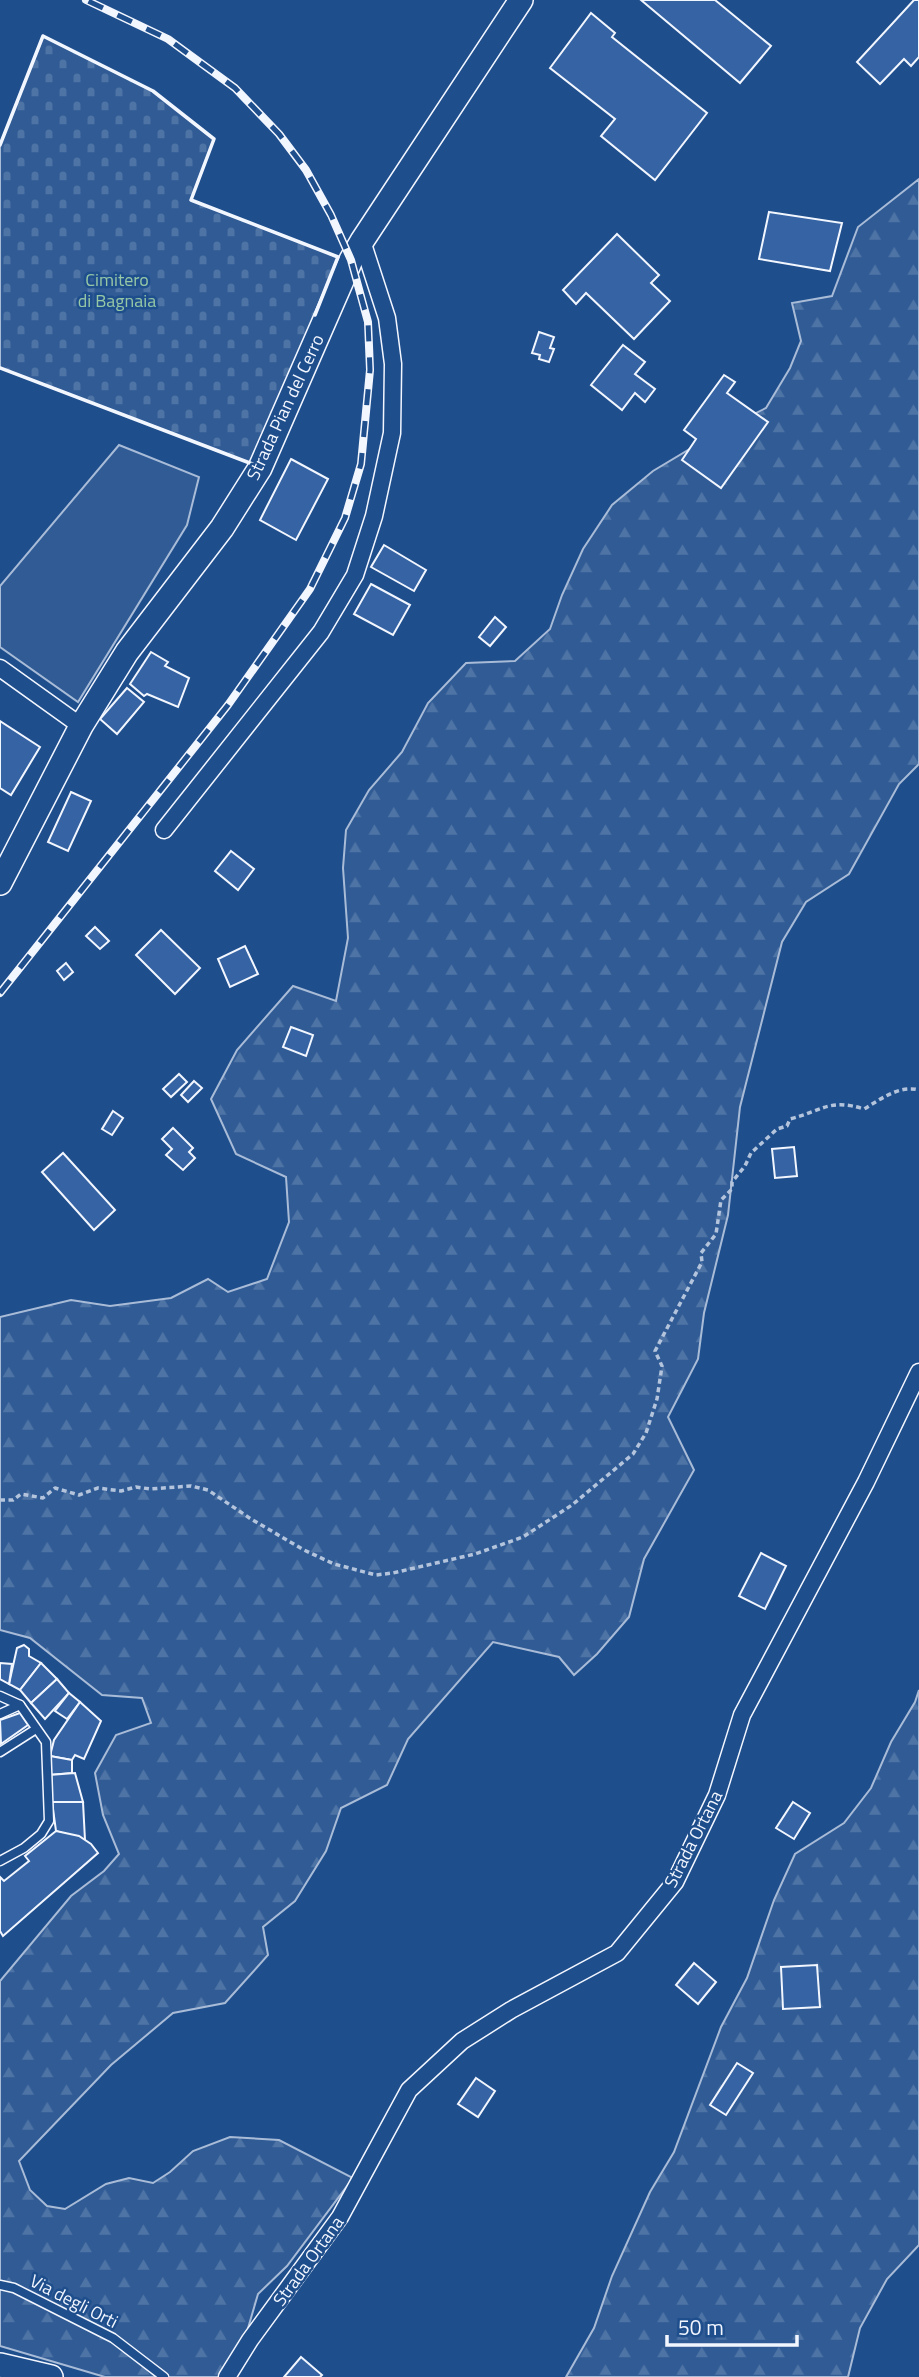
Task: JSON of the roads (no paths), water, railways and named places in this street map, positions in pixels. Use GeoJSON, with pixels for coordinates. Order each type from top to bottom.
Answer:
{"type":"FeatureCollection","features":[{"type":"Feature","properties":{"kind":"street","name":"Strada Pian del Cerro"},"geometry":{"type":"LineString","coordinates":[[0,883],[81,726],[127,652],[222,528],[260,468],[351,260],[362,241],[522,0]]}},
{"type":"Feature","properties":{"kind":"street"},"geometry":{"type":"LineString","coordinates":[[164,830],[321,632],[355,575],[374,516],[392,433],[393,364],[387,318],[362,241]]}},
{"type":"Feature","properties":{"kind":"street"},"geometry":{"type":"LineString","coordinates":[[0,668],[81,726]]}},
{"type":"Feature","properties":{"kind":"street","name":"Strada Ortana"},"geometry":{"type":"LineString","coordinates":[[227,2377],[250,2340],[340,2217],[409,2090],[462,2041],[511,2010],[617,1953],[675,1882],[717,1794],[742,1715],[866,1482],[919,1372]]}},
{"type":"Feature","properties":{"kind":"street"},"geometry":{"type":"LineString","coordinates":[[0,2365],[51,2377]]}},
{"type":"Feature","properties":{"kind":"lane"},"geometry":{"type":"LineString","coordinates":[[0,1696],[20,1705],[46,1742],[49,1821],[41,1834],[24,1848],[1,1860]]}},
{"type":"Feature","properties":{"kind":"lane"},"geometry":{"type":"LineString","coordinates":[[0,1713],[20,1705]]}},
{"type":"Feature","properties":{"kind":"lane"},"geometry":{"type":"LineString","coordinates":[[1,1750],[36,1729]]}},
{"type":"Feature","properties":{"kind":"lane","name":"Via degli Orti"},"geometry":{"type":"LineString","coordinates":[[0,2285],[14,2288],[113,2337],[164,2377]]}},
{"type":"Feature","properties":{"kind":"railway"},"geometry":{"type":"LineString","coordinates":[[0,993],[228,705],[310,589],[345,518],[361,464],[370,370],[368,322],[351,260],[331,215],[306,170],[279,134],[235,88],[168,39],[86,0]]}},
{"type":"Feature","properties":{"kind":"park label","name":"Cimitero di Bagnaia"},"geometry":{"type":"Point","coordinates":[117,289]}}]}
